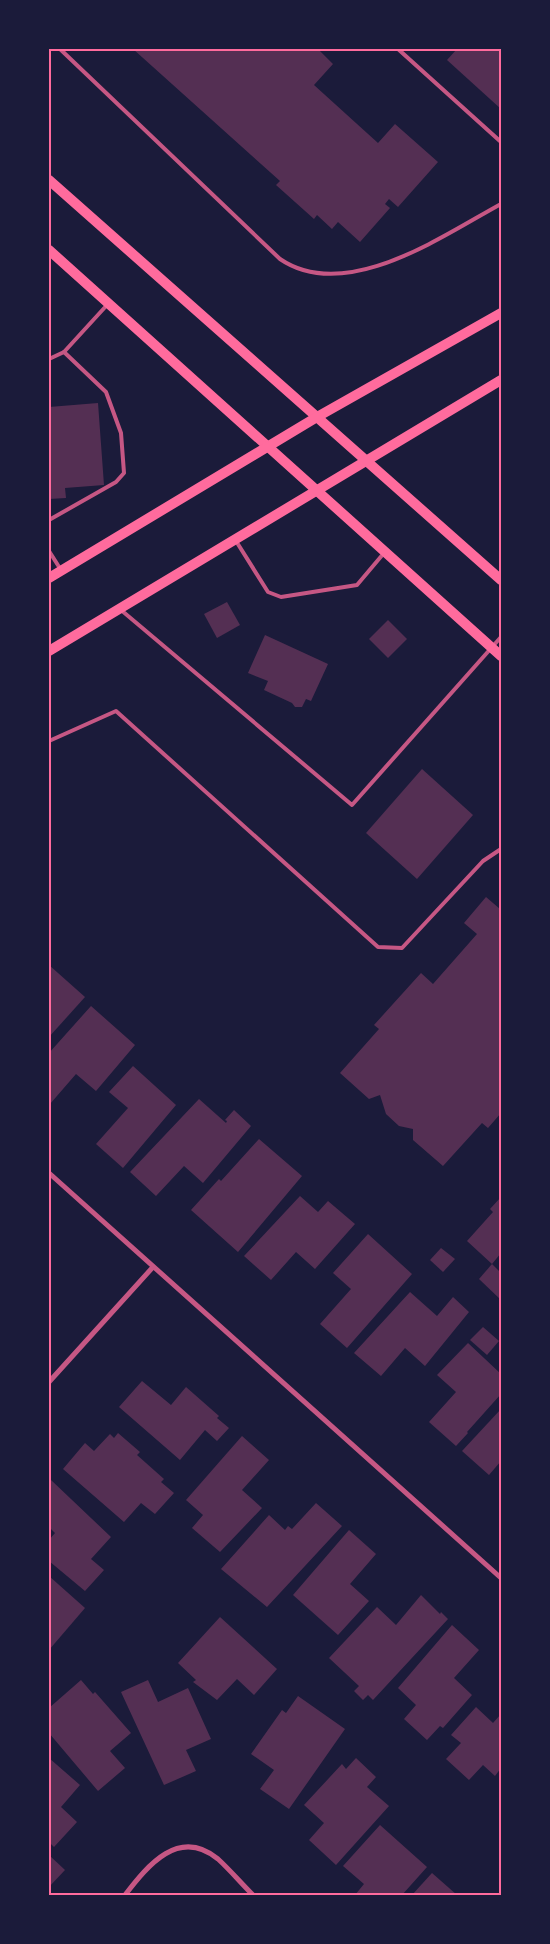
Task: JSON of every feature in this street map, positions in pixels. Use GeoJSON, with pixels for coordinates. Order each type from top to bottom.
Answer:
{"type":"FeatureCollection","features":[{"type":"Feature","properties":{"kind":"main road"},"geometry":{"type":"LineString","coordinates":[[49,180],[501,580]]}},
{"type":"Feature","properties":{"kind":"main road"},"geometry":{"type":"LineString","coordinates":[[49,250],[501,656]]}},
{"type":"Feature","properties":{"kind":"main road"},"geometry":{"type":"LineString","coordinates":[[49,578],[267,446],[501,313]]}},
{"type":"Feature","properties":{"kind":"main road"},"geometry":{"type":"LineString","coordinates":[[49,651],[501,380]]}},
{"type":"Feature","properties":{"kind":"street"},"geometry":{"type":"LineString","coordinates":[[49,1173],[501,1578]]}},
{"type":"Feature","properties":{"kind":"street"},"geometry":{"type":"LineString","coordinates":[[49,1382],[153,1267]]}},
{"type":"Feature","properties":{"kind":"street"},"geometry":{"type":"LineString","coordinates":[[125,1895],[155,1860],[182,1847],[199,1848],[217,1858],[252,1895]]}},
{"type":"Feature","properties":{"kind":"lane"},"geometry":{"type":"LineString","coordinates":[[60,49],[280,259],[293,268],[327,275],[363,272],[416,250],[501,204]]}},
{"type":"Feature","properties":{"kind":"lane"},"geometry":{"type":"LineString","coordinates":[[399,49],[501,142]]}},
{"type":"Feature","properties":{"kind":"lane"},"geometry":{"type":"LineString","coordinates":[[49,359],[64,352],[109,304]]}},
{"type":"Feature","properties":{"kind":"lane"},"geometry":{"type":"LineString","coordinates":[[49,520],[116,482],[124,472],[121,433],[106,392],[64,352]]}},
{"type":"Feature","properties":{"kind":"lane"},"geometry":{"type":"LineString","coordinates":[[235,539],[268,592],[281,597],[357,585],[385,552]]}},
{"type":"Feature","properties":{"kind":"lane"},"geometry":{"type":"LineString","coordinates":[[49,551],[61,571]]}},
{"type":"Feature","properties":{"kind":"lane"},"geometry":{"type":"LineString","coordinates":[[119,609],[352,805],[501,637]]}},
{"type":"Feature","properties":{"kind":"lane"},"geometry":{"type":"LineString","coordinates":[[49,741],[116,711],[378,947],[402,948],[484,861],[501,850]]}},
{"type":"Feature","properties":{"kind":"building"},"geometry":{"type":"Polygon","coordinates":[[[133,49],[318,49],[333,64],[314,85],[378,143],[395,124],[438,162],[398,207],[389,199],[385,204],[390,208],[360,242],[338,222],[332,229],[317,215],[314,219],[276,185],[280,181],[133,49]]]}},
{"type":"Feature","properties":{"kind":"building"},"geometry":{"type":"Polygon","coordinates":[[[457,49],[501,49],[501,109],[447,60],[457,49]]]}},
{"type":"Feature","properties":{"kind":"building"},"geometry":{"type":"Polygon","coordinates":[[[98,403],[104,485],[65,488],[66,498],[49,499],[49,407],[98,403]]]}},
{"type":"Feature","properties":{"kind":"building"},"geometry":{"type":"Polygon","coordinates":[[[227,602],[240,625],[217,638],[204,614],[227,602]]]}},
{"type":"Feature","properties":{"kind":"building"},"geometry":{"type":"Polygon","coordinates":[[[388,620],[407,639],[388,658],[369,639],[388,620]]]}},
{"type":"Feature","properties":{"kind":"building"},"geometry":{"type":"Polygon","coordinates":[[[265,635],[328,664],[311,701],[306,699],[302,707],[295,707],[292,703],[264,690],[268,681],[248,673],[265,635]]]}},
{"type":"Feature","properties":{"kind":"building"},"geometry":{"type":"Polygon","coordinates":[[[422,769],[473,815],[417,879],[366,833],[422,769]]]}},
{"type":"Feature","properties":{"kind":"building"},"geometry":{"type":"Polygon","coordinates":[[[486,897],[501,908],[501,1113],[488,1128],[482,1123],[443,1166],[413,1140],[413,1129],[399,1126],[386,1114],[380,1095],[369,1099],[340,1073],[379,1029],[374,1025],[421,973],[433,984],[477,934],[464,923],[486,897]]]}},
{"type":"Feature","properties":{"kind":"building"},"geometry":{"type":"Polygon","coordinates":[[[49,965],[85,997],[49,1037],[49,965]]]}},
{"type":"Feature","properties":{"kind":"building"},"geometry":{"type":"Polygon","coordinates":[[[91,1006],[135,1045],[96,1091],[76,1074],[50,1104],[49,1053],[91,1006]]]}},
{"type":"Feature","properties":{"kind":"building"},"geometry":{"type":"Polygon","coordinates":[[[133,1066],[176,1105],[123,1168],[96,1144],[128,1108],[109,1092],[133,1066]]]}},
{"type":"Feature","properties":{"kind":"building"},"geometry":{"type":"Polygon","coordinates":[[[199,1099],[226,1123],[227,1121],[225,1120],[234,1110],[251,1126],[203,1183],[184,1166],[156,1196],[130,1172],[199,1099]]]}},
{"type":"Feature","properties":{"kind":"building"},"geometry":{"type":"Polygon","coordinates":[[[259,1139],[302,1176],[238,1252],[191,1210],[219,1179],[221,1181],[259,1139]]]}},
{"type":"Feature","properties":{"kind":"building"},"geometry":{"type":"Polygon","coordinates":[[[300,1196],[318,1212],[328,1201],[355,1224],[315,1269],[296,1252],[271,1280],[244,1256],[300,1196]]]}},
{"type":"Feature","properties":{"kind":"building"},"geometry":{"type":"Polygon","coordinates":[[[501,1197],[501,1253],[492,1264],[467,1241],[493,1212],[490,1209],[501,1197]]]}},
{"type":"Feature","properties":{"kind":"building"},"geometry":{"type":"Polygon","coordinates":[[[368,1234],[412,1274],[347,1348],[320,1324],[351,1289],[333,1273],[368,1234]]]}},
{"type":"Feature","properties":{"kind":"building"},"geometry":{"type":"Polygon","coordinates":[[[441,1248],[455,1259],[443,1272],[430,1260],[441,1248]]]}},
{"type":"Feature","properties":{"kind":"building"},"geometry":{"type":"Polygon","coordinates":[[[492,1264],[501,1273],[501,1300],[479,1279],[492,1264]]]}},
{"type":"Feature","properties":{"kind":"building"},"geometry":{"type":"Polygon","coordinates":[[[410,1292],[437,1316],[453,1297],[469,1312],[425,1366],[405,1348],[381,1376],[354,1353],[410,1292]]]}},
{"type":"Feature","properties":{"kind":"building"},"geometry":{"type":"Polygon","coordinates":[[[483,1327],[499,1341],[487,1355],[470,1340],[483,1327]]]}},
{"type":"Feature","properties":{"kind":"building"},"geometry":{"type":"Polygon","coordinates":[[[468,1343],[501,1374],[501,1394],[456,1446],[429,1422],[456,1392],[437,1375],[468,1343]]]}},
{"type":"Feature","properties":{"kind":"building"},"geometry":{"type":"Polygon","coordinates":[[[142,1381],[171,1405],[186,1387],[219,1416],[217,1418],[229,1428],[217,1441],[205,1430],[180,1460],[119,1407],[142,1381]]]}},
{"type":"Feature","properties":{"kind":"building"},"geometry":{"type":"Polygon","coordinates":[[[501,1409],[501,1461],[489,1475],[462,1451],[501,1409]]]}},
{"type":"Feature","properties":{"kind":"building"},"geometry":{"type":"Polygon","coordinates":[[[118,1433],[140,1452],[137,1455],[164,1479],[161,1482],[174,1493],[155,1514],[141,1503],[124,1522],[63,1469],[85,1443],[94,1451],[110,1434],[114,1438],[118,1433]]]}},
{"type":"Feature","properties":{"kind":"building"},"geometry":{"type":"Polygon","coordinates":[[[242,1436],[269,1460],[242,1490],[262,1508],[220,1552],[192,1528],[203,1515],[186,1500],[242,1436]]]}},
{"type":"Feature","properties":{"kind":"building"},"geometry":{"type":"Polygon","coordinates":[[[51,1480],[111,1537],[91,1559],[104,1570],[85,1591],[49,1561],[49,1540],[55,1533],[49,1527],[49,1483],[51,1480]]]}},
{"type":"Feature","properties":{"kind":"building"},"geometry":{"type":"Polygon","coordinates":[[[316,1503],[342,1526],[267,1607],[221,1569],[269,1515],[285,1530],[288,1526],[292,1529],[316,1503]]]}},
{"type":"Feature","properties":{"kind":"building"},"geometry":{"type":"Polygon","coordinates":[[[349,1530],[376,1554],[350,1584],[369,1601],[338,1635],[293,1595],[349,1530]]]}},
{"type":"Feature","properties":{"kind":"building"},"geometry":{"type":"Polygon","coordinates":[[[49,1576],[85,1608],[49,1650],[49,1576]]]}},
{"type":"Feature","properties":{"kind":"building"},"geometry":{"type":"Polygon","coordinates":[[[421,1595],[440,1614],[441,1612],[448,1619],[373,1700],[368,1695],[363,1700],[354,1691],[359,1686],[329,1658],[377,1607],[396,1625],[421,1595]]]}},
{"type":"Feature","properties":{"kind":"building"},"geometry":{"type":"Polygon","coordinates":[[[220,1617],[277,1669],[254,1695],[237,1679],[217,1700],[193,1682],[196,1680],[178,1663],[220,1617]]]}},
{"type":"Feature","properties":{"kind":"building"},"geometry":{"type":"Polygon","coordinates":[[[452,1625],[479,1650],[454,1678],[472,1695],[443,1728],[440,1726],[427,1740],[404,1719],[416,1705],[398,1688],[452,1625]]]}},
{"type":"Feature","properties":{"kind":"building"},"geometry":{"type":"Polygon","coordinates":[[[81,1680],[93,1694],[95,1692],[131,1733],[110,1751],[125,1768],[98,1791],[49,1733],[49,1708],[81,1680]]]}},
{"type":"Feature","properties":{"kind":"building"},"geometry":{"type":"Polygon","coordinates":[[[148,1680],[158,1702],[188,1688],[211,1739],[186,1750],[196,1771],[164,1785],[121,1692],[148,1680]]]}},
{"type":"Feature","properties":{"kind":"building"},"geometry":{"type":"Polygon","coordinates":[[[298,1696],[345,1729],[289,1809],[260,1789],[274,1770],[251,1754],[282,1710],[286,1713],[298,1696]]]}},
{"type":"Feature","properties":{"kind":"building"},"geometry":{"type":"Polygon","coordinates":[[[476,1707],[493,1723],[501,1714],[501,1768],[495,1776],[483,1765],[469,1780],[446,1759],[461,1743],[451,1735],[476,1707]]]}},
{"type":"Feature","properties":{"kind":"building"},"geometry":{"type":"Polygon","coordinates":[[[49,1758],[80,1785],[61,1807],[77,1822],[54,1847],[49,1842],[49,1758]]]}},
{"type":"Feature","properties":{"kind":"building"},"geometry":{"type":"Polygon","coordinates":[[[356,1758],[376,1777],[367,1787],[389,1806],[336,1865],[309,1840],[324,1823],[304,1805],[342,1764],[346,1769],[356,1758]]]}},
{"type":"Feature","properties":{"kind":"building"},"geometry":{"type":"Polygon","coordinates":[[[380,1825],[427,1867],[402,1895],[355,1895],[364,1884],[343,1866],[380,1825]]]}},
{"type":"Feature","properties":{"kind":"building"},"geometry":{"type":"Polygon","coordinates":[[[49,1855],[65,1870],[49,1887],[49,1855]]]}},
{"type":"Feature","properties":{"kind":"building"},"geometry":{"type":"Polygon","coordinates":[[[432,1873],[457,1895],[412,1895],[432,1873]]]}}]}
